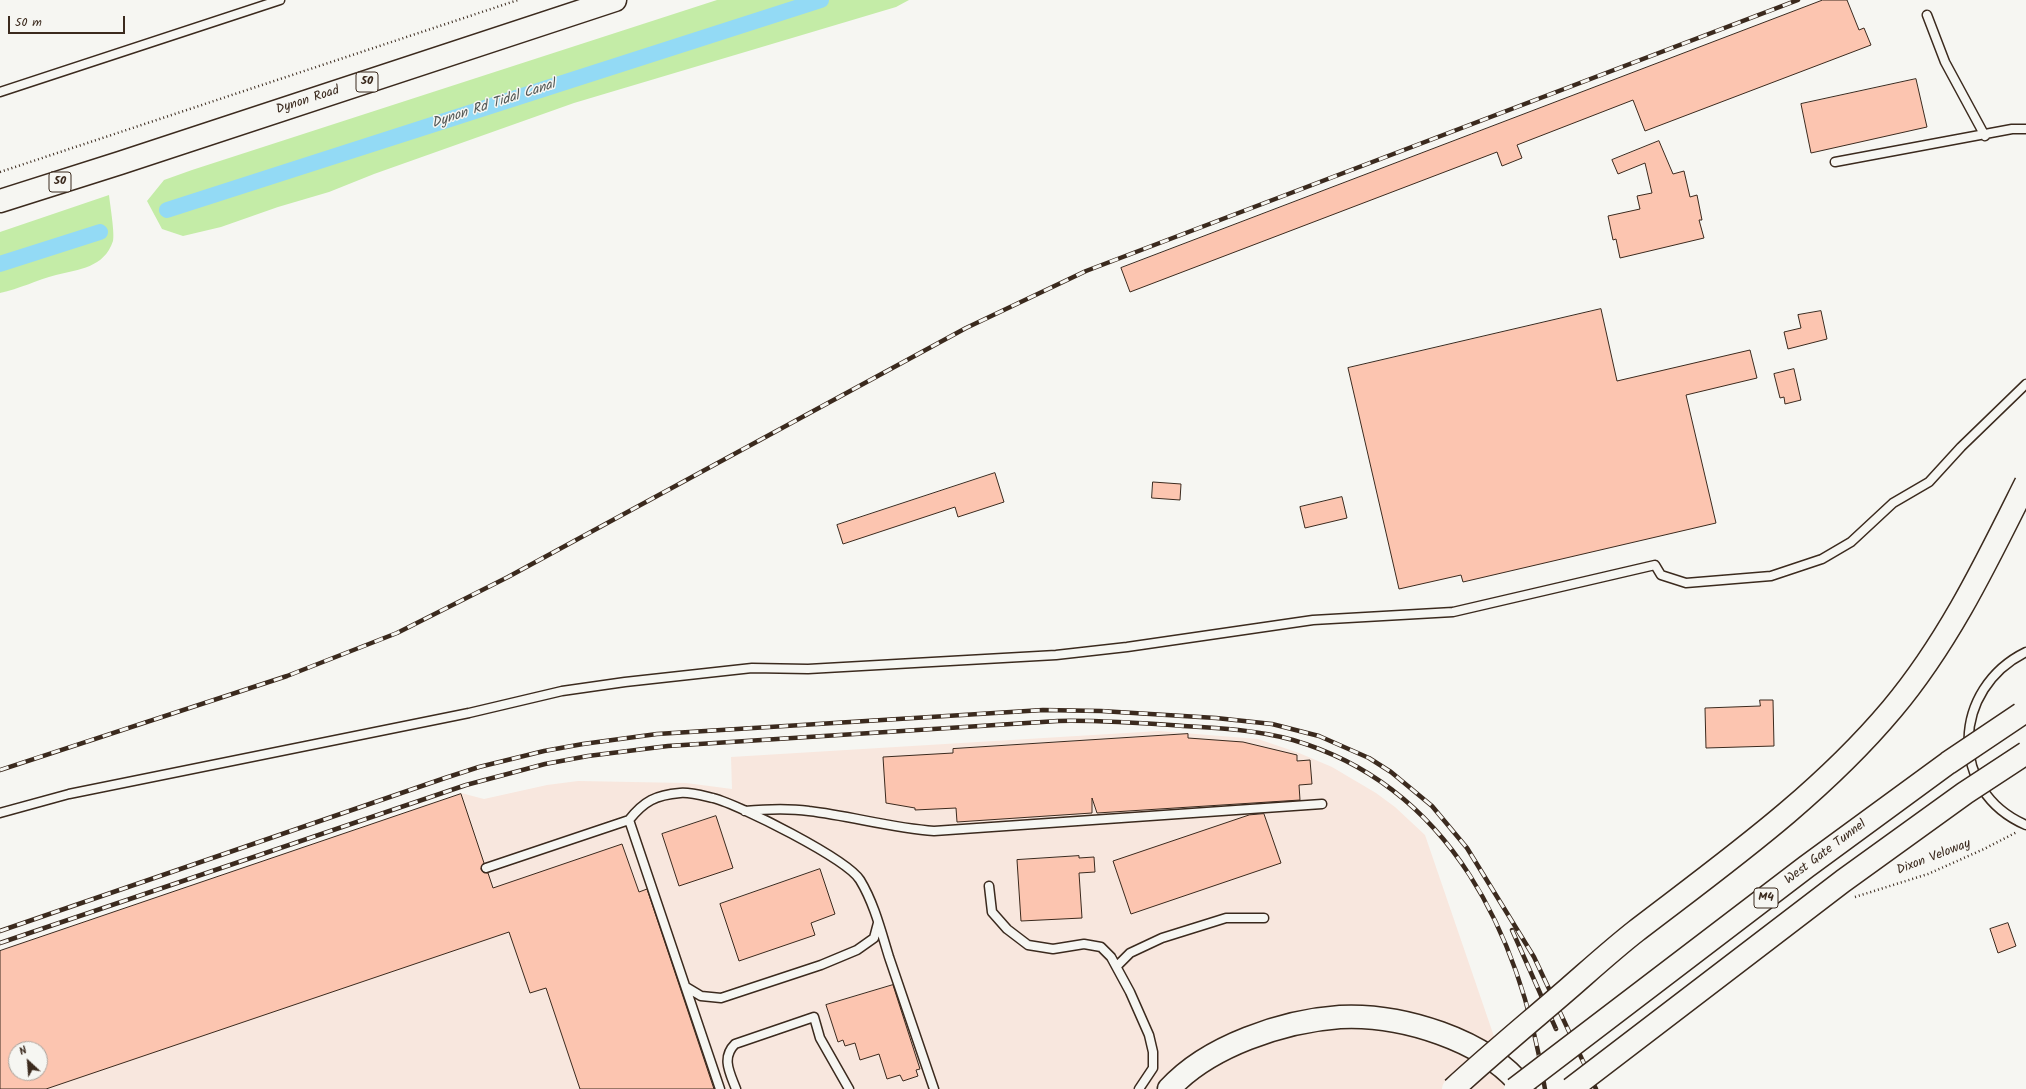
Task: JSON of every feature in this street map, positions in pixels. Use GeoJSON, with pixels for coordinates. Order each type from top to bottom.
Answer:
{"type":"FeatureCollection","features":[{"type":"Feature","properties":{"kind":"main road","name":"Dynon Road"},"geometry":{"type":"LineString","coordinates":[[0,201],[120,164],[615,0]]}},
{"type":"Feature","properties":{"kind":"main road"},"geometry":{"type":"LineString","coordinates":[[1453,1089],[1634,933],[1756,840],[1827,777],[1861,744],[1893,707],[1928,659],[1958,613],[1986,564],[2026,483]]}},
{"type":"Feature","properties":{"kind":"main road","name":"West Gate Tunnel"},"geometry":{"type":"LineString","coordinates":[[1515,1089],[1806,867],[1948,763],[2026,711]]}},
{"type":"Feature","properties":{"kind":"main road","name":"M4"},"geometry":{"type":"LineString","coordinates":[[1571,1089],[1843,881],[1965,793],[2026,753]]}},
{"type":"Feature","properties":{"kind":"main road"},"geometry":{"type":"LineString","coordinates":[[1169,1089],[1196,1066],[1252,1036],[1304,1022],[1340,1017],[1395,1022],[1417,1026],[1449,1036],[1498,1064],[1516,1078],[1524,1089]]}},
{"type":"Feature","properties":{"kind":"lane"},"geometry":{"type":"LineString","coordinates":[[0,92],[280,0]]}},
{"type":"Feature","properties":{"kind":"lane"},"geometry":{"type":"LineString","coordinates":[[1927,14],[1945,62],[1985,136]]}},
{"type":"Feature","properties":{"kind":"lane"},"geometry":{"type":"LineString","coordinates":[[1835,162],[2012,130],[2026,129]]}},
{"type":"Feature","properties":{"kind":"lane"},"geometry":{"type":"LineString","coordinates":[[0,814],[69,794],[469,713],[562,691],[625,682],[752,668],[808,668],[1056,655],[1127,647],[1313,620],[1453,612],[1655,564],[1661,575],[1686,583],[1771,576],[1822,559],[1851,542],[1893,503],[1929,482],[1961,447],[2026,384]]}},
{"type":"Feature","properties":{"kind":"lane"},"geometry":{"type":"LineString","coordinates":[[2024,827],[2000,809],[1983,790],[1970,761],[1968,742],[1974,706],[1986,685],[2002,668],[2026,652]]}},
{"type":"Feature","properties":{"kind":"lane"},"geometry":{"type":"LineString","coordinates":[[486,868],[629,820],[639,807],[653,798],[681,793],[714,798],[800,838],[849,868],[859,879],[867,892],[934,1089]]}},
{"type":"Feature","properties":{"kind":"lane"},"geometry":{"type":"LineString","coordinates":[[744,812],[770,809],[808,810],[910,829],[934,831],[1322,804]]}},
{"type":"Feature","properties":{"kind":"lane"},"geometry":{"type":"LineString","coordinates":[[629,820],[720,1089]]}},
{"type":"Feature","properties":{"kind":"lane"},"geometry":{"type":"LineString","coordinates":[[989,886],[992,912],[1007,929],[1028,945],[1053,949],[1084,944],[1101,946],[1117,966],[1149,1034],[1153,1052],[1152,1068],[1139,1089]]}},
{"type":"Feature","properties":{"kind":"lane"},"geometry":{"type":"LineString","coordinates":[[1117,966],[1130,953],[1162,938],[1226,918],[1264,918]]}},
{"type":"Feature","properties":{"kind":"lane"},"geometry":{"type":"LineString","coordinates":[[686,987],[701,996],[721,998],[821,965],[857,950],[874,938],[878,922]]}},
{"type":"Feature","properties":{"kind":"lane"},"geometry":{"type":"LineString","coordinates":[[735,1086],[728,1066],[727,1057],[729,1050],[735,1044],[814,1017],[820,1038],[849,1087]]}},
{"type":"Feature","properties":{"kind":"path"},"geometry":{"type":"LineString","coordinates":[[0,172],[518,0]]}},
{"type":"Feature","properties":{"kind":"path","name":"Dixon Veloway"},"geometry":{"type":"LineString","coordinates":[[1852,898],[1928,874],[1984,849],[2024,827]]}},
{"type":"Feature","properties":{"kind":"shaded area"},"geometry":{"type":"Polygon","coordinates":[[[1159,731],[1258,739],[1299,753],[1332,767],[1376,793],[1395,807],[1425,835],[1512,1089],[0,1089],[0,950],[461,793],[484,799],[547,785],[578,781],[686,783],[732,789],[731,757],[1159,731]]]}},
{"type":"Feature","properties":{"kind":"green space"},"geometry":{"type":"Polygon","coordinates":[[[717,0],[909,0],[896,7],[574,103],[374,174],[329,192],[278,207],[221,227],[183,236],[162,229],[147,201],[164,180],[192,170],[717,0]]]}},
{"type":"Feature","properties":{"kind":"green space"},"geometry":{"type":"Polygon","coordinates":[[[109,195],[113,226],[113,241],[104,257],[82,269],[49,277],[0,293],[0,232],[109,195]]]}},
{"type":"Feature","properties":{"kind":"building"},"geometry":{"type":"Polygon","coordinates":[[[1823,0],[1847,0],[1859,30],[1864,28],[1871,45],[1645,131],[1633,100],[1517,145],[1522,158],[1502,166],[1497,152],[1130,292],[1121,268],[1823,0]]]}},
{"type":"Feature","properties":{"kind":"building"},"geometry":{"type":"Polygon","coordinates":[[[1916,79],[1927,127],[1811,153],[1801,104],[1916,79]]]}},
{"type":"Feature","properties":{"kind":"building"},"geometry":{"type":"Polygon","coordinates":[[[1659,141],[1673,174],[1684,171],[1690,197],[1697,195],[1702,220],[1699,220],[1704,238],[1620,258],[1616,239],[1613,240],[1608,216],[1640,209],[1637,196],[1652,193],[1645,163],[1618,174],[1612,160],[1659,141]]]}},
{"type":"Feature","properties":{"kind":"building"},"geometry":{"type":"Polygon","coordinates":[[[1601,309],[1617,381],[1750,350],[1757,378],[1686,395],[1716,523],[1463,582],[1461,575],[1399,589],[1348,368],[1601,309]]]}},
{"type":"Feature","properties":{"kind":"building"},"geometry":{"type":"Polygon","coordinates":[[[1821,311],[1827,339],[1788,349],[1784,332],[1801,328],[1798,315],[1821,311]]]}},
{"type":"Feature","properties":{"kind":"building"},"geometry":{"type":"Polygon","coordinates":[[[1794,369],[1801,400],[1785,404],[1784,397],[1780,398],[1774,374],[1794,369]]]}},
{"type":"Feature","properties":{"kind":"building"},"geometry":{"type":"Polygon","coordinates":[[[995,473],[1004,502],[958,517],[955,507],[843,544],[837,525],[995,473]]]}},
{"type":"Feature","properties":{"kind":"building"},"geometry":{"type":"Polygon","coordinates":[[[1153,482],[1181,484],[1180,500],[1152,498],[1153,482]]]}},
{"type":"Feature","properties":{"kind":"building"},"geometry":{"type":"Polygon","coordinates":[[[1342,497],[1347,518],[1305,528],[1300,507],[1342,497]]]}},
{"type":"Feature","properties":{"kind":"building"},"geometry":{"type":"Polygon","coordinates":[[[1760,700],[1773,700],[1774,746],[1706,748],[1705,708],[1760,706],[1760,700]]]}},
{"type":"Feature","properties":{"kind":"building"},"geometry":{"type":"Polygon","coordinates":[[[1188,734],[1188,738],[1243,742],[1297,755],[1297,761],[1310,760],[1312,784],[1299,785],[1300,800],[1097,813],[1092,798],[1092,813],[957,822],[956,808],[915,810],[915,808],[886,803],[883,757],[953,753],[953,749],[1188,734]]]}},
{"type":"Feature","properties":{"kind":"building"},"geometry":{"type":"Polygon","coordinates":[[[461,794],[484,863],[481,869],[483,872],[488,873],[493,888],[622,844],[639,892],[647,889],[714,1089],[580,1089],[546,988],[530,993],[509,932],[46,1089],[0,1089],[0,951],[461,794]]]}},
{"type":"Feature","properties":{"kind":"building"},"geometry":{"type":"Polygon","coordinates":[[[1264,814],[1281,863],[1131,914],[1113,861],[1249,815],[1264,814]]]}},
{"type":"Feature","properties":{"kind":"building"},"geometry":{"type":"Polygon","coordinates":[[[716,816],[733,868],[679,886],[662,834],[716,816]]]}},
{"type":"Feature","properties":{"kind":"building"},"geometry":{"type":"Polygon","coordinates":[[[1079,856],[1079,858],[1094,857],[1095,872],[1079,873],[1082,918],[1021,921],[1017,860],[1079,856]]]}},
{"type":"Feature","properties":{"kind":"building"},"geometry":{"type":"Polygon","coordinates":[[[820,869],[835,914],[811,923],[815,935],[739,961],[720,904],[820,869]]]}},
{"type":"Feature","properties":{"kind":"building"},"geometry":{"type":"Polygon","coordinates":[[[2008,923],[2016,946],[1998,953],[1990,929],[2008,923]]]}},
{"type":"Feature","properties":{"kind":"building"},"geometry":{"type":"Polygon","coordinates":[[[893,985],[920,1069],[916,1070],[918,1076],[903,1081],[900,1075],[887,1079],[879,1054],[860,1060],[855,1043],[845,1046],[843,1040],[838,1042],[826,1005],[893,985]]]}},
{"type":"Feature","properties":{"kind":"waterway","name":"Dynon Rd Tidal Canal"},"geometry":{"type":"LineString","coordinates":[[167,210],[821,0]]}},
{"type":"Feature","properties":{"kind":"waterway","name":"Dynon Rd Tidal Canal"},"geometry":{"type":"LineString","coordinates":[[0,264],[100,232]]}},
{"type":"Feature","properties":{"kind":"railway"},"geometry":{"type":"LineString","coordinates":[[0,770],[287,676],[397,633],[508,577],[966,328],[1086,271],[1798,0]]}},
{"type":"Feature","properties":{"kind":"railway"},"geometry":{"type":"LineString","coordinates":[[0,931],[479,767],[544,751],[583,744],[657,734],[1043,710],[1101,711],[1216,718],[1272,724],[1319,736],[1369,758],[1391,772],[1432,806],[1467,848],[1534,957],[1596,1089]]}},
{"type":"Feature","properties":{"kind":"railway"},"geometry":{"type":"LineString","coordinates":[[0,943],[466,785],[545,764],[588,756],[668,746],[1058,721],[1120,722],[1225,729],[1266,734],[1293,740],[1348,762],[1396,793],[1436,831],[1470,875],[1497,924],[1518,977],[1534,1032],[1545,1089]]}},
{"type":"Feature","properties":{"kind":"railway"},"geometry":{"type":"LineString","coordinates":[[1512,930],[1556,1029]]}}]}
